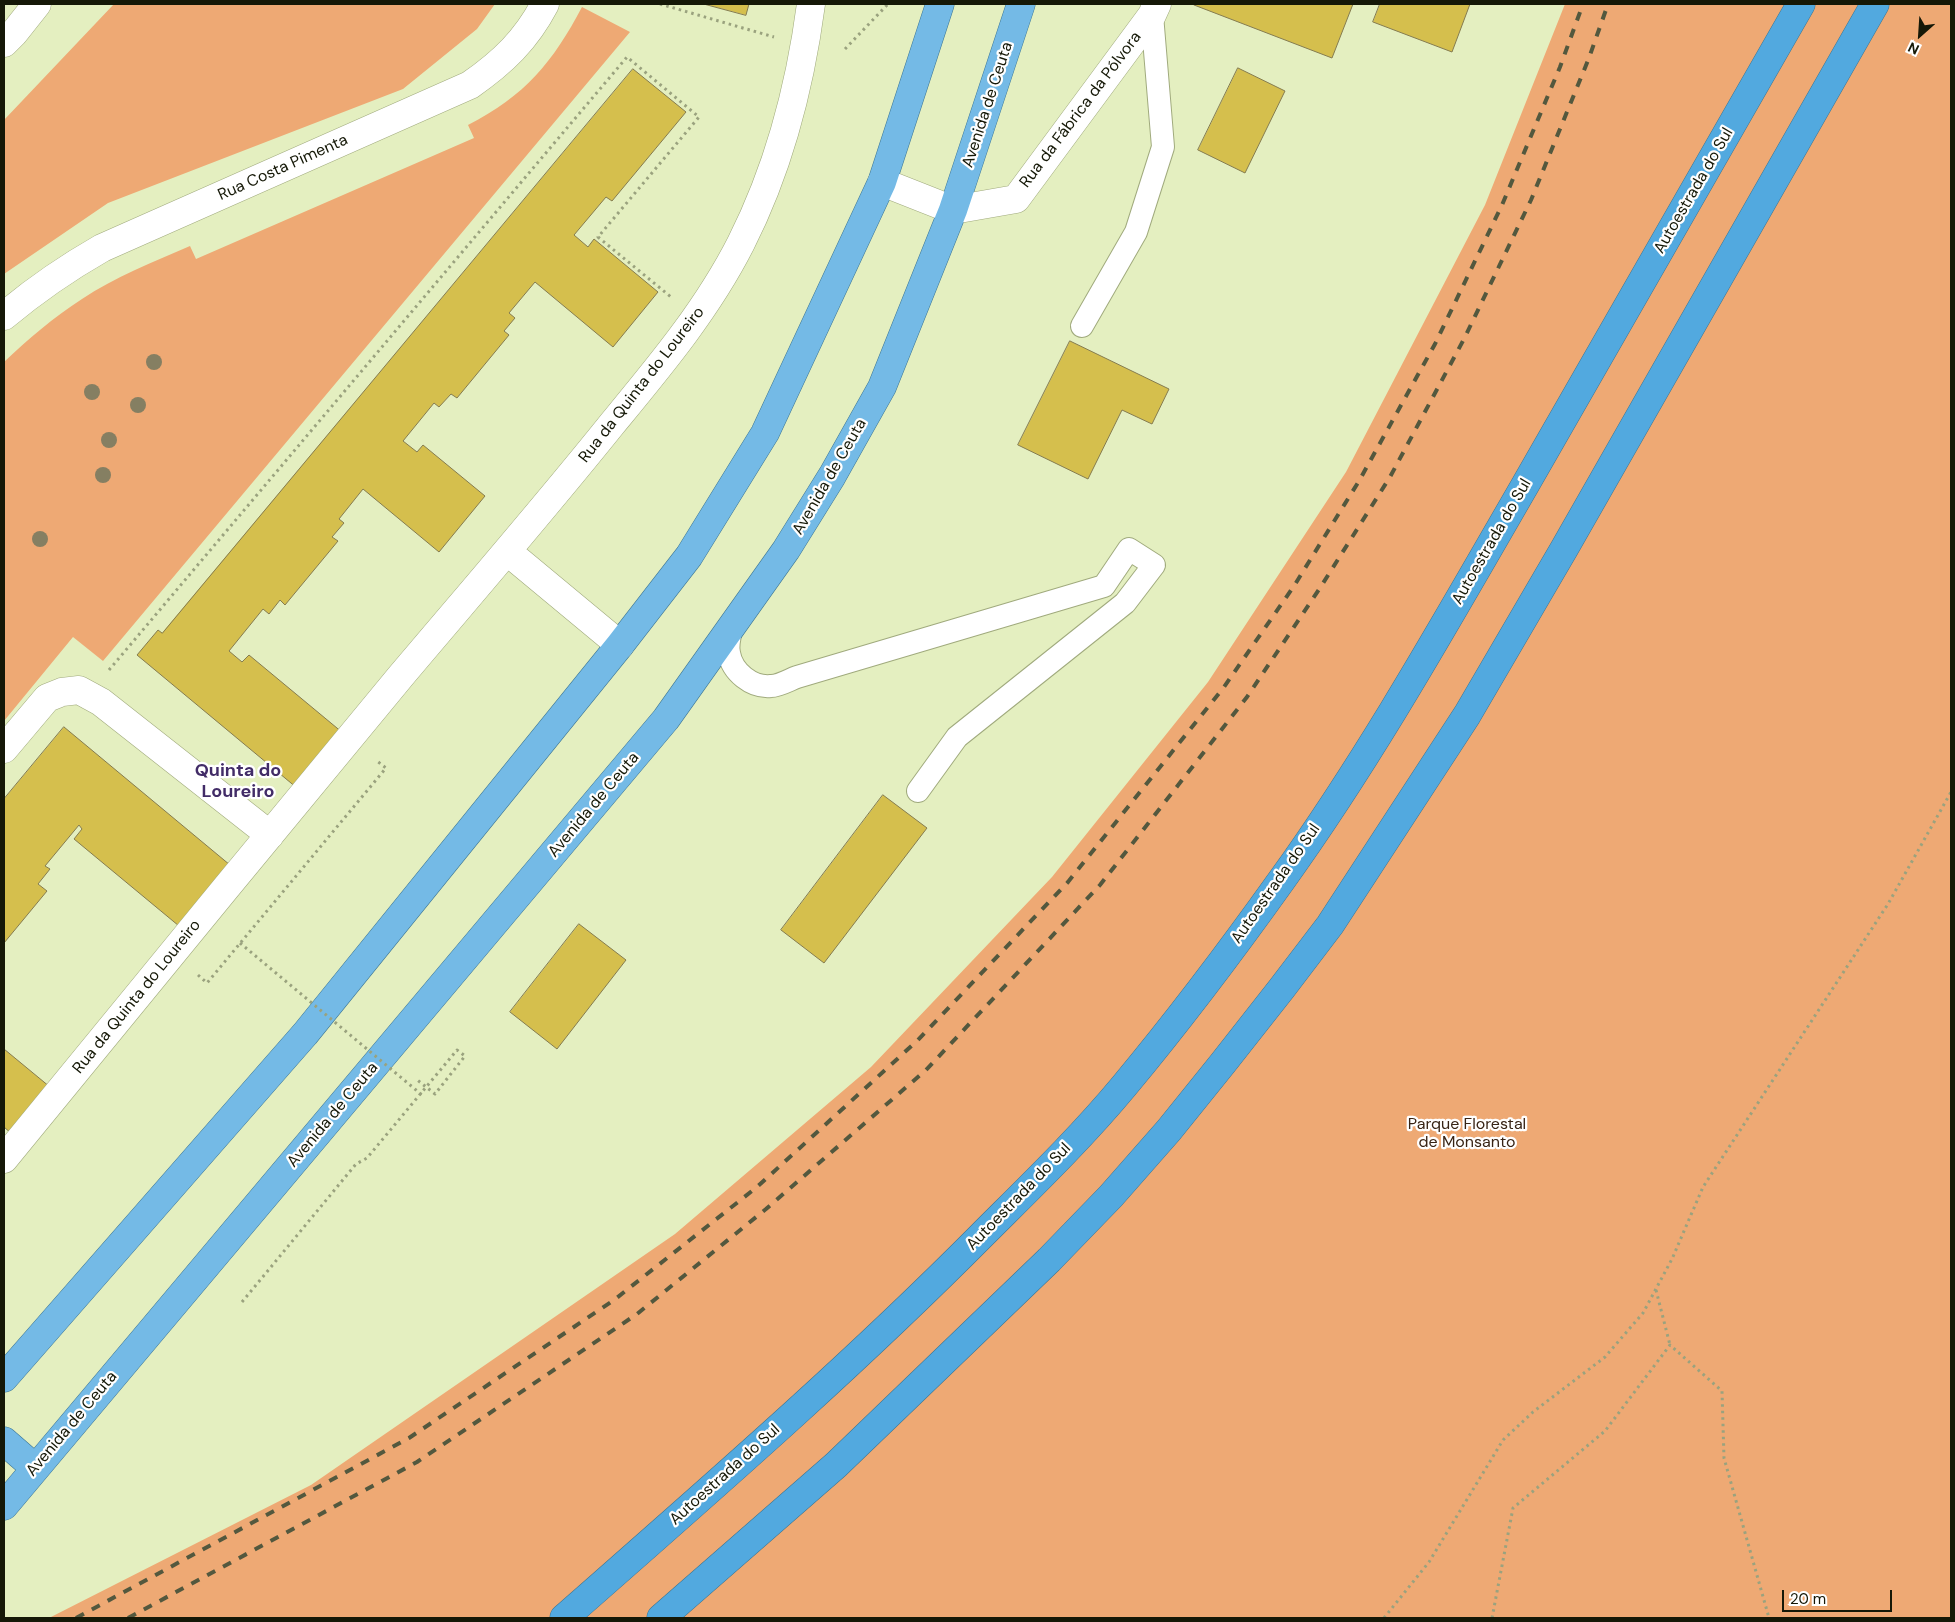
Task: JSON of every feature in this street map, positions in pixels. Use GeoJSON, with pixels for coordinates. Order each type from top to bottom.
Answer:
{"type":"FeatureCollection","features":[{"type":"Feature","properties":{"kind":"highway"},"geometry":{"type":"LineString","coordinates":[[4,1378],[305,1034],[620,645],[688,556],[765,433],[882,182],[940,4]]}},
{"type":"Feature","properties":{"kind":"highway","name":"Avenida de Ceuta"},"geometry":{"type":"LineString","coordinates":[[4,1506],[666,719],[786,550],[832,476],[882,387],[953,210],[1021,4]]}},
{"type":"Feature","properties":{"kind":"highway","name":"Autoestrada do Sul"},"geometry":{"type":"LineString","coordinates":[[564,1618],[815,1396],[908,1309],[1063,1152],[1119,1092],[1181,1016],[1282,879],[1373,742],[1413,677],[1621,320],[1801,4]]}},
{"type":"Feature","properties":{"kind":"highway"},"geometry":{"type":"LineString","coordinates":[[661,1618],[836,1465],[1050,1260],[1111,1196],[1169,1130],[1224,1064],[1330,925],[1468,715],[1875,4]]}},
{"type":"Feature","properties":{"kind":"highway"},"geometry":{"type":"LineString","coordinates":[[4,1441],[35,1468]]}},
{"type":"Feature","properties":{"kind":"street"},"geometry":{"type":"LineString","coordinates":[[4,43],[37,4]]}},
{"type":"Feature","properties":{"kind":"street","name":"Rua Costa Pimenta"},"geometry":{"type":"LineString","coordinates":[[4,316],[30,294],[65,269],[102,248],[470,85],[496,67],[518,46],[536,21],[545,4]]}},
{"type":"Feature","properties":{"kind":"street","name":"Rua da Quinta do Loureiro"},"geometry":{"type":"LineString","coordinates":[[4,1159],[401,675],[508,552],[687,331],[716,288],[737,250],[762,196],[781,147],[795,98],[811,4]]}},
{"type":"Feature","properties":{"kind":"street","name":"Rua da Fábrica da Pólvora"},"geometry":{"type":"LineString","coordinates":[[953,210],[1016,198],[1154,10]]}},
{"type":"Feature","properties":{"kind":"street"},"geometry":{"type":"LineString","coordinates":[[882,182],[953,210]]}},
{"type":"Feature","properties":{"kind":"street"},"geometry":{"type":"LineString","coordinates":[[508,552],[620,645]]}},
{"type":"Feature","properties":{"kind":"street"},"geometry":{"type":"LineString","coordinates":[[4,749],[47,698],[62,692],[79,690],[89,694],[270,835]]}},
{"type":"Feature","properties":{"kind":"lane"},"geometry":{"type":"LineString","coordinates":[[1082,326],[1136,232],[1162,147],[1154,10]]}},
{"type":"Feature","properties":{"kind":"lane"},"geometry":{"type":"LineString","coordinates":[[732,626],[728,640],[729,654],[735,667],[744,678],[756,685],[772,686],[1104,586],[1128,549],[1154,565],[1125,603],[956,737],[918,791]]}},
{"type":"Feature","properties":{"kind":"path"},"geometry":{"type":"LineString","coordinates":[[660,4],[779,37]]}},
{"type":"Feature","properties":{"kind":"path"},"geometry":{"type":"LineString","coordinates":[[845,49],[888,4]]}},
{"type":"Feature","properties":{"kind":"path"},"geometry":{"type":"LineString","coordinates":[[89,694],[627,57],[700,117],[598,237],[675,301]]}},
{"type":"Feature","properties":{"kind":"path"},"geometry":{"type":"LineString","coordinates":[[198,975],[208,983],[386,768],[377,761]]}},
{"type":"Feature","properties":{"kind":"path"},"geometry":{"type":"LineString","coordinates":[[1384,1618],[1429,1562],[1503,1440],[1533,1412],[1605,1357],[1643,1313],[1672,1259],[1703,1187],[1888,904],[1951,792]]}},
{"type":"Feature","properties":{"kind":"path"},"geometry":{"type":"LineString","coordinates":[[240,943],[422,1094]]}},
{"type":"Feature","properties":{"kind":"path"},"geometry":{"type":"LineString","coordinates":[[242,1302],[356,1164],[367,1158],[422,1094],[428,1087],[457,1050],[465,1056],[435,1094],[428,1089],[422,1084],[416,1079]]}},
{"type":"Feature","properties":{"kind":"path"},"geometry":{"type":"LineString","coordinates":[[1656,1289],[1670,1345],[1722,1390],[1724,1458],[1769,1618]]}},
{"type":"Feature","properties":{"kind":"path"},"geometry":{"type":"LineString","coordinates":[[1492,1618],[1512,1508],[1604,1431],[1670,1345]]}},
{"type":"Feature","properties":{"kind":"green space"},"geometry":{"type":"Polygon","coordinates":[[[114,4],[495,4],[477,29],[403,89],[108,203],[4,274],[4,120],[114,4]]]}},
{"type":"Feature","properties":{"kind":"green space","name":"Parque Florestal de Monsanto"},"geometry":{"type":"Polygon","coordinates":[[[1565,4],[1951,4],[1951,1618],[49,1618],[311,1485],[675,1234],[871,1067],[1052,877],[1208,682],[1346,472],[1485,205],[1565,4]]]}},
{"type":"Feature","properties":{"kind":"green space"},"geometry":{"type":"Polygon","coordinates":[[[582,7],[630,32],[103,661],[73,637],[4,721],[4,362],[22,345],[72,306],[134,270],[190,246],[196,259],[474,138],[468,125],[506,102],[536,76],[560,45],[582,7]]]}},
{"type":"Feature","properties":{"kind":"building"},"geometry":{"type":"Polygon","coordinates":[[[704,4],[749,4],[746,15],[704,4]]]}},
{"type":"Feature","properties":{"kind":"building"},"geometry":{"type":"Polygon","coordinates":[[[1194,4],[1353,4],[1332,58],[1194,4]]]}},
{"type":"Feature","properties":{"kind":"building"},"geometry":{"type":"Polygon","coordinates":[[[1380,4],[1470,4],[1452,52],[1373,22],[1380,4]]]}},
{"type":"Feature","properties":{"kind":"building"},"geometry":{"type":"Polygon","coordinates":[[[1238,68],[1285,91],[1245,173],[1198,150],[1238,68]]]}},
{"type":"Feature","properties":{"kind":"building"},"geometry":{"type":"Polygon","coordinates":[[[633,69],[686,112],[612,201],[606,197],[574,235],[588,247],[594,239],[658,292],[613,347],[535,282],[509,313],[515,318],[504,331],[509,335],[457,398],[451,394],[439,407],[434,403],[403,441],[417,452],[423,445],[485,496],[439,552],[363,489],[339,519],[344,523],[332,537],[338,541],[285,605],[280,600],[269,614],[263,609],[229,651],[242,662],[249,655],[349,738],[303,793],[137,655],[158,630],[162,633],[633,69]]]}},
{"type":"Feature","properties":{"kind":"building"},"geometry":{"type":"Polygon","coordinates":[[[1070,341],[1169,389],[1152,424],[1122,410],[1088,479],[1018,445],[1070,341]]]}},
{"type":"Feature","properties":{"kind":"building"},"geometry":{"type":"Polygon","coordinates":[[[64,727],[230,865],[179,926],[74,839],[82,829],[79,825],[45,866],[50,869],[38,884],[47,891],[4,943],[4,799],[64,727]]]}},
{"type":"Feature","properties":{"kind":"building"},"geometry":{"type":"Polygon","coordinates":[[[883,795],[927,828],[824,963],[781,930],[883,795]]]}},
{"type":"Feature","properties":{"kind":"building"},"geometry":{"type":"Polygon","coordinates":[[[579,924],[626,960],[557,1049],[510,1012],[579,924]]]}},
{"type":"Feature","properties":{"kind":"building"},"geometry":{"type":"Polygon","coordinates":[[[4,1049],[50,1087],[12,1134],[4,1127],[4,1049]]]}},
{"type":"Feature","properties":{"kind":"railway"},"geometry":{"type":"LineString","coordinates":[[76,1618],[409,1438],[614,1300],[757,1187],[918,1040],[1068,882],[1224,687],[1294,586],[1359,481],[1435,344],[1502,205],[1560,67],[1583,4]]}},
{"type":"Feature","properties":{"kind":"railway"},"geometry":{"type":"LineString","coordinates":[[128,1618],[417,1462],[637,1314],[766,1209],[926,1070],[1100,885],[1247,697],[1320,588],[1390,477],[1464,339],[1531,200],[1589,58],[1608,4]]}},
{"type":"Feature","properties":{"kind":"district","name":"Quinta do Loureiro"},"geometry":{"type":"Point","coordinates":[238,781]}}]}
